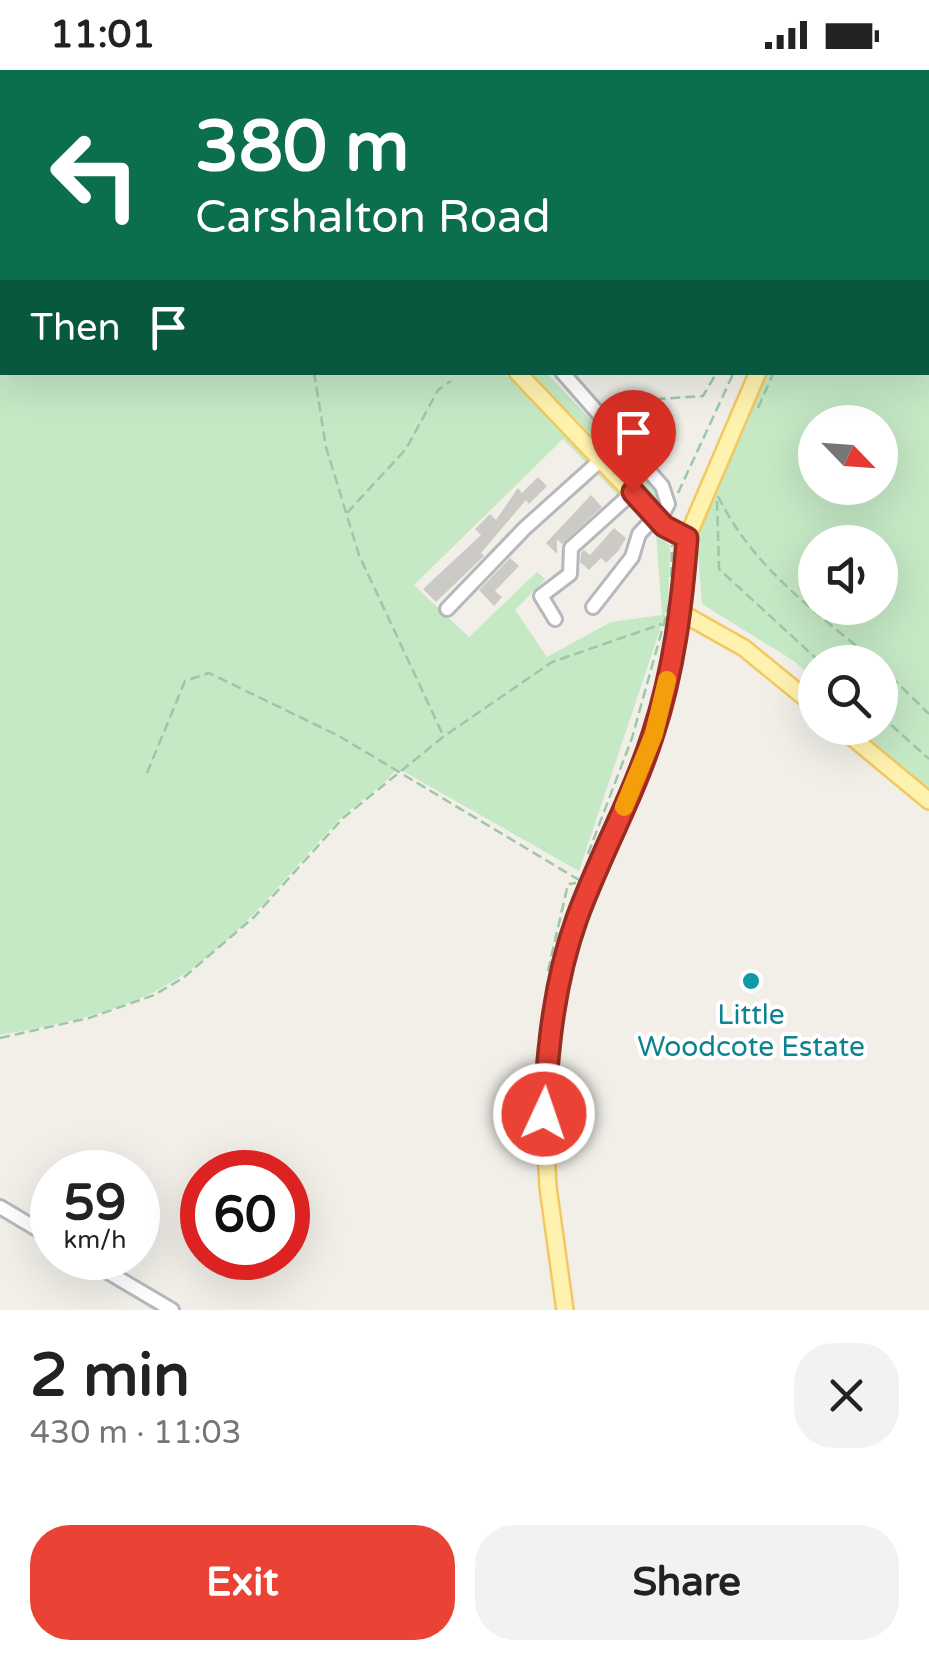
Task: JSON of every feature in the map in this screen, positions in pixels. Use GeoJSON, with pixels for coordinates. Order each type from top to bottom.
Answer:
{"type":"FeatureCollection","features":[{"type":"Feature","properties":{"kind":"main road"},"geometry":{"type":"LineString","coordinates":[[519,375],[603,458],[659,522],[687,538]]}},
{"type":"Feature","properties":{"kind":"main road"},"geometry":{"type":"LineString","coordinates":[[565,1310],[548,1186],[546,1070],[563,963],[590,886],[654,734],[687,538],[757,375]]}},
{"type":"Feature","properties":{"kind":"main road"},"geometry":{"type":"LineString","coordinates":[[676,606],[744,648],[798,692]]}},
{"type":"Feature","properties":{"kind":"main road"},"geometry":{"type":"LineString","coordinates":[[861,745],[929,800]]}},
{"type":"Feature","properties":{"kind":"street"},"geometry":{"type":"LineString","coordinates":[[565,375],[662,486],[668,504],[659,522],[639,534],[632,557],[593,607]]}},
{"type":"Feature","properties":{"kind":"street"},"geometry":{"type":"LineString","coordinates":[[447,609],[526,528],[603,458]]}},
{"type":"Feature","properties":{"kind":"street"},"geometry":{"type":"LineString","coordinates":[[555,618],[540,596],[570,574],[571,548],[633,492]]}},
{"type":"Feature","properties":{"kind":"street"},"geometry":{"type":"LineString","coordinates":[[0,1207],[30,1225]]}},
{"type":"Feature","properties":{"kind":"street"},"geometry":{"type":"LineString","coordinates":[[121,1280],[172,1310]]}},
{"type":"Feature","properties":{"kind":"path"},"geometry":{"type":"LineString","coordinates":[[314,375],[326,447],[359,554],[443,736]]}},
{"type":"Feature","properties":{"kind":"path"},"geometry":{"type":"LineString","coordinates":[[612,428],[643,400],[703,396],[714,375]]}},
{"type":"Feature","properties":{"kind":"path"},"geometry":{"type":"LineString","coordinates":[[673,505],[733,375]]}},
{"type":"Feature","properties":{"kind":"path"},"geometry":{"type":"LineString","coordinates":[[754,416],[773,375]]}},
{"type":"Feature","properties":{"kind":"path"},"geometry":{"type":"LineString","coordinates":[[346,514],[406,449],[438,390],[450,381]]}},
{"type":"Feature","properties":{"kind":"path"},"geometry":{"type":"LineString","coordinates":[[802,645],[719,569],[717,495],[735,532],[757,556],[790,591],[855,645]]}},
{"type":"Feature","properties":{"kind":"path"},"geometry":{"type":"LineString","coordinates":[[659,522],[672,542],[670,586]]}},
{"type":"Feature","properties":{"kind":"path"},"geometry":{"type":"LineString","coordinates":[[0,1038],[89,1018],[154,994],[182,978],[254,916],[343,818],[443,736],[552,662],[665,624],[676,606]]}},
{"type":"Feature","properties":{"kind":"path"},"geometry":{"type":"LineString","coordinates":[[147,773],[185,680],[199,673],[218,677],[339,736],[590,886]]}},
{"type":"Feature","properties":{"kind":"path"},"geometry":{"type":"LineString","coordinates":[[898,684],[929,714]]}},
{"type":"Feature","properties":{"kind":"path"},"geometry":{"type":"LineString","coordinates":[[898,731],[929,758]]}},
{"type":"Feature","properties":{"kind":"green space"},"geometry":{"type":"Polygon","coordinates":[[[0,375],[505,375],[570,432],[649,516],[642,520],[563,439],[414,585],[469,637],[537,572],[545,579],[515,610],[547,657],[611,622],[662,615],[656,532],[670,546],[668,606],[579,871],[401,770],[395,771],[338,821],[230,937],[181,976],[117,1007],[59,1024],[0,1035],[0,375]]]}},
{"type":"Feature","properties":{"kind":"green space"},"geometry":{"type":"Polygon","coordinates":[[[532,375],[549,375],[668,502],[661,504],[532,375]]]}},
{"type":"Feature","properties":{"kind":"green space"},"geometry":{"type":"Polygon","coordinates":[[[757,375],[929,375],[929,807],[874,745],[898,745],[898,645],[798,645],[798,665],[702,604],[697,539],[757,375]]]}},
{"type":"Feature","properties":{"kind":"building"},"geometry":{"type":"Polygon","coordinates":[[[538,477],[547,486],[529,504],[526,500],[481,553],[484,556],[436,602],[423,589],[481,535],[475,529],[490,514],[496,520],[518,488],[522,493],[538,477]]]}},
{"type":"Feature","properties":{"kind":"building"},"geometry":{"type":"Polygon","coordinates":[[[591,495],[602,507],[562,544],[557,539],[557,554],[546,543],[591,495]]]}},
{"type":"Feature","properties":{"kind":"building"},"geometry":{"type":"Polygon","coordinates":[[[614,528],[626,538],[619,550],[606,563],[601,558],[589,570],[580,562],[581,553],[584,550],[590,555],[614,528]]]}},
{"type":"Feature","properties":{"kind":"building"},"geometry":{"type":"Polygon","coordinates":[[[510,558],[519,566],[495,591],[502,597],[494,606],[479,590],[510,558]]]}},
{"type":"Feature","properties":{"kind":"slow traffic"},"geometry":{"type":"LineString","coordinates":[[624,807],[654,734],[667,680]]}},
{"type":"Feature","properties":{"kind":"place","name":"Little Woodcote Estate"},"geometry":{"type":"Point","coordinates":[751,981]}},
{"type":"Feature","properties":{"kind":"route"},"geometry":{"type":"LineString","coordinates":[[544,1114],[547,1049],[563,963],[576,921],[654,734],[682,612],[687,538],[664,526],[633,492]]}}]}
